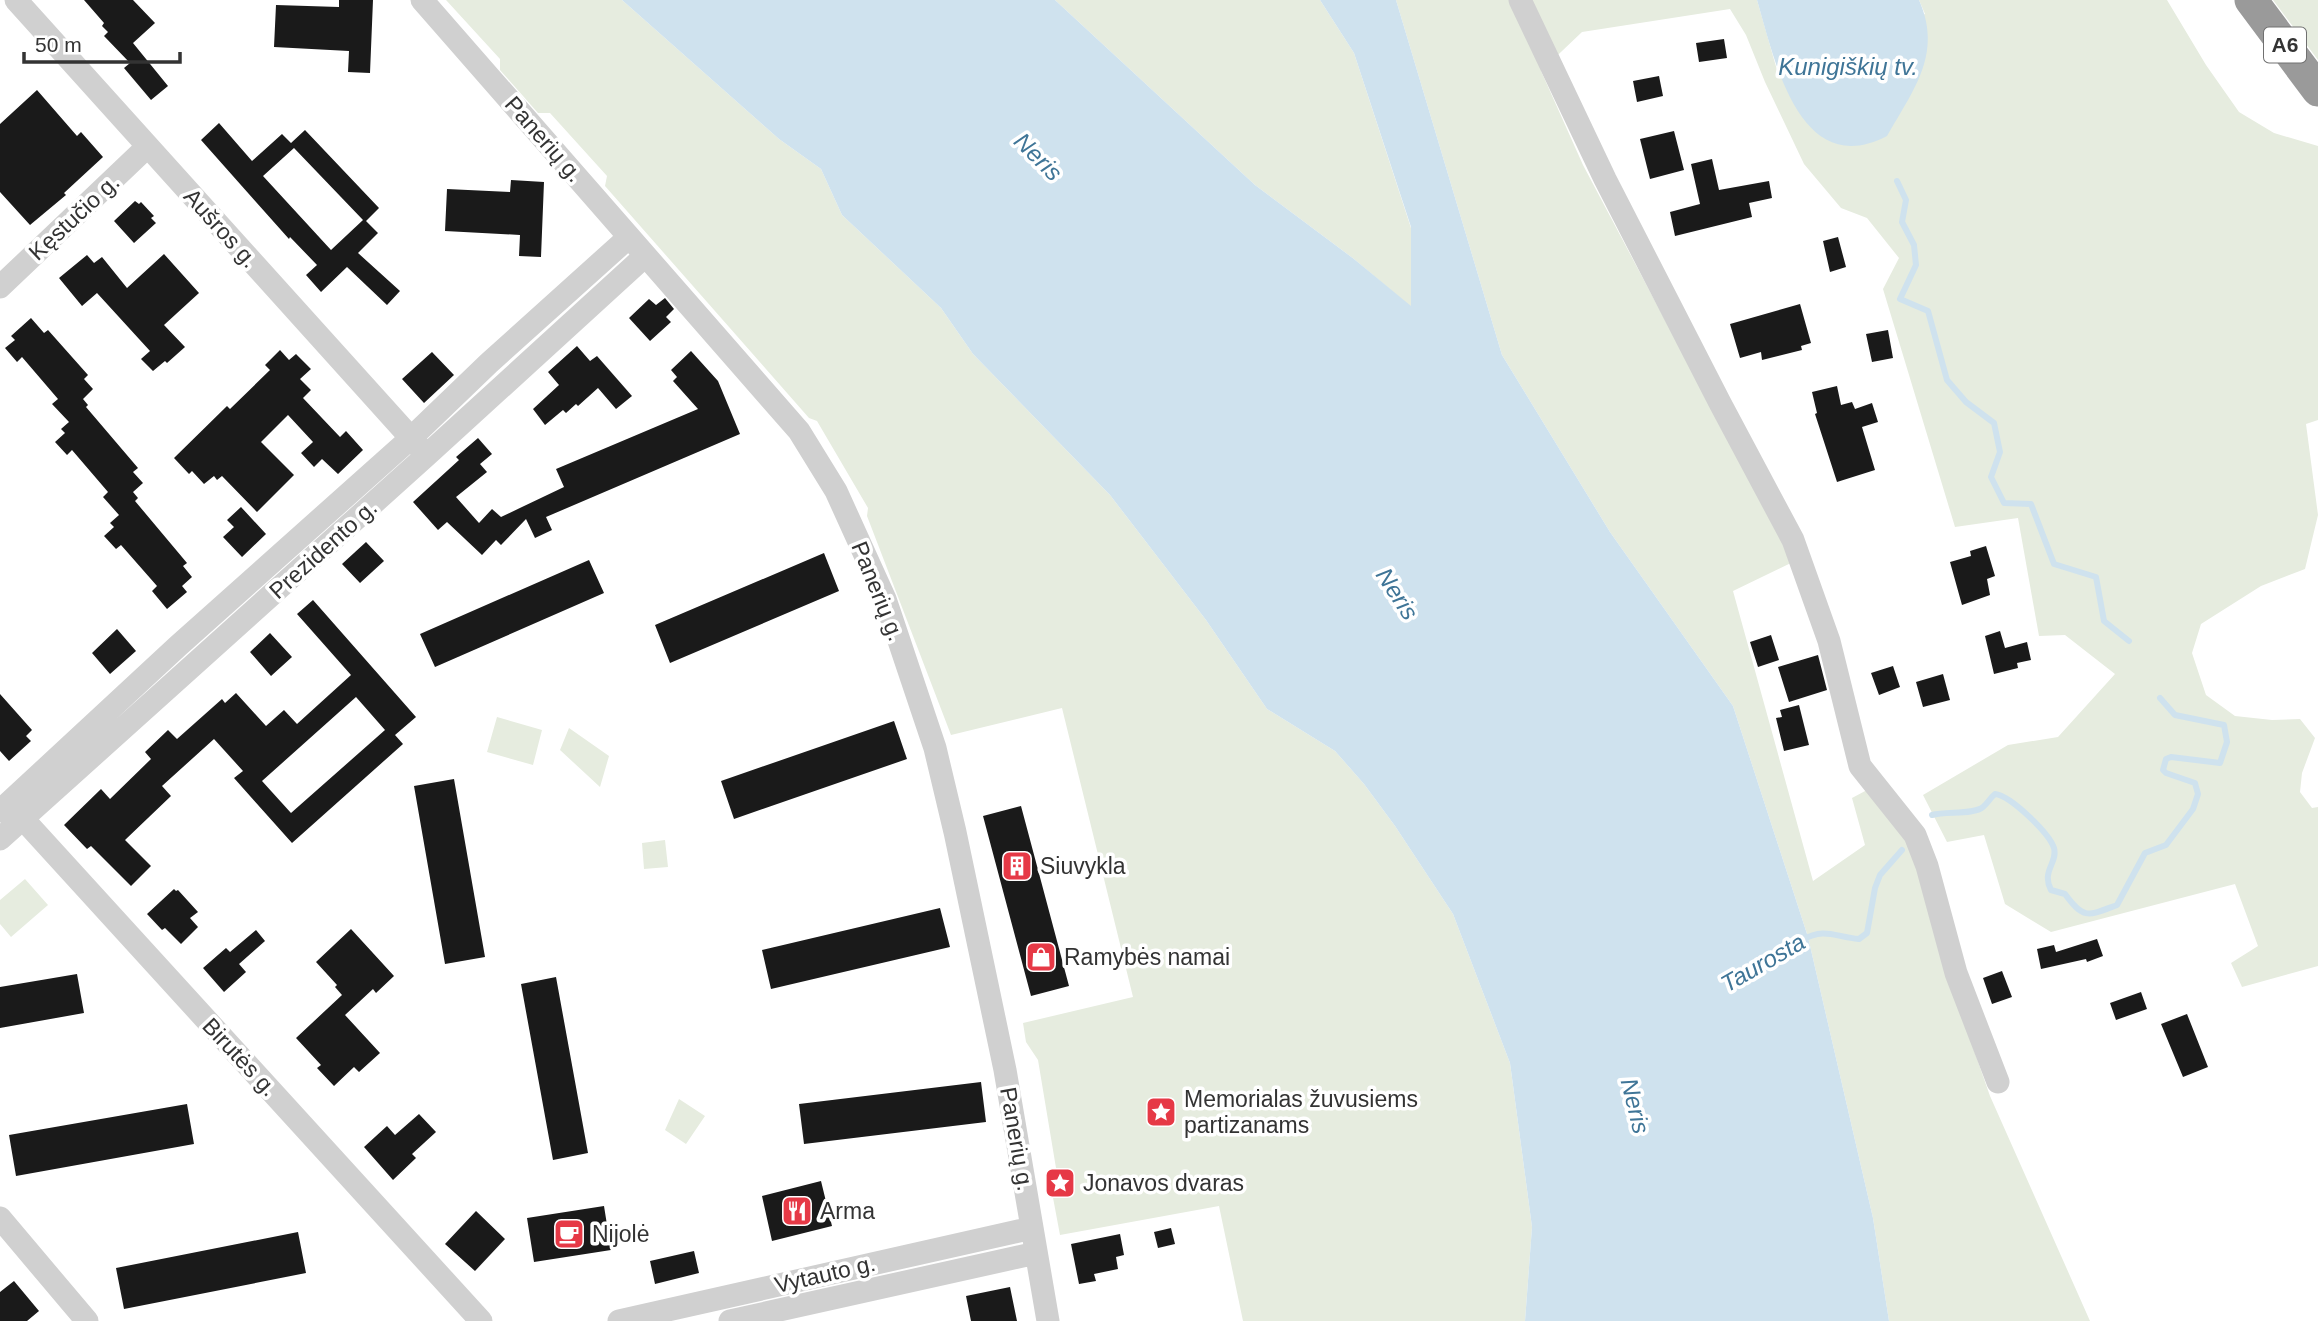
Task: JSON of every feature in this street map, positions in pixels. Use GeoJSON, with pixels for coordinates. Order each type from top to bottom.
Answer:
{"type":"FeatureCollection","features":[{"type":"Feature","properties":{"kind":"highway","name":"A6"},"geometry":{"type":"LineString","coordinates":[[2251,0],[2318,90]]}},
{"type":"Feature","properties":{"kind":"street","name":"Aušros g."},"geometry":{"type":"LineString","coordinates":[[16,0],[427,455]]}},
{"type":"Feature","properties":{"kind":"street","name":"Panerių g."},"geometry":{"type":"LineString","coordinates":[[422,0],[799,431],[836,491],[885,599],[934,748],[955,832],[1005,1070],[1048,1321]]}},
{"type":"Feature","properties":{"kind":"street"},"geometry":{"type":"LineString","coordinates":[[1520,0],[1605,179],[1793,540],[1829,641],[1860,766],[1915,835],[1927,866],[1956,973],[1998,1082]]}},
{"type":"Feature","properties":{"kind":"street","name":"Kęstučio g."},"geometry":{"type":"LineString","coordinates":[[0,287],[148,147]]}},
{"type":"Feature","properties":{"kind":"street","name":"Prezidento g."},"geometry":{"type":"LineString","coordinates":[[0,839],[8,807],[178,646],[411,438],[489,362],[629,237]]}},
{"type":"Feature","properties":{"kind":"street","name":"Prezidento g."},"geometry":{"type":"LineString","coordinates":[[8,807],[427,455],[645,256]]}},
{"type":"Feature","properties":{"kind":"street","name":"Birutės g."},"geometry":{"type":"LineString","coordinates":[[8,807],[481,1321]]}},
{"type":"Feature","properties":{"kind":"street"},"geometry":{"type":"LineString","coordinates":[[0,1217],[87,1321]]}},
{"type":"Feature","properties":{"kind":"street","name":"Vytauto g."},"geometry":{"type":"LineString","coordinates":[[619,1321],[1032,1228]]}},
{"type":"Feature","properties":{"kind":"street","name":"Vytauto g."},"geometry":{"type":"LineString","coordinates":[[730,1321],[787,1315],[1036,1253]]}},
{"type":"Feature","properties":{"kind":"shaded area"},"geometry":{"type":"Polygon","coordinates":[[[446,0],[622,0],[779,139],[821,169],[842,215],[941,308],[973,354],[1110,495],[1206,620],[1267,709],[1335,751],[1364,784],[1453,914],[1510,1063],[1532,1227],[1525,1321],[1243,1321],[1219,1206],[1060,1235],[1051,1187],[1056,1168],[1038,1060],[1026,1042],[1023,1023],[1133,997],[1062,708],[951,735],[867,516],[868,508],[817,421],[809,418],[605,186],[607,176],[550,113],[538,113],[500,70],[500,59],[446,0]]]}},
{"type":"Feature","properties":{"kind":"shaded area"},"geometry":{"type":"Polygon","coordinates":[[[1055,0],[1320,0],[1354,53],[1411,228],[1411,307],[1354,259],[1255,185],[1055,0]]]}},
{"type":"Feature","properties":{"kind":"shaded area"},"geometry":{"type":"Polygon","coordinates":[[[1396,0],[1757,0],[1777,70],[1925,14],[1919,0],[2167,0],[2206,65],[2239,112],[2274,133],[2318,146],[2318,420],[2306,424],[2318,515],[2305,569],[2261,586],[2201,624],[2192,653],[2206,695],[2235,716],[2272,720],[2300,719],[2315,738],[2302,773],[2300,792],[2312,808],[2318,807],[2318,966],[2242,987],[2231,963],[2258,946],[2235,884],[2051,932],[2005,904],[1984,835],[1947,842],[1923,795],[2008,745],[2058,737],[2115,674],[2065,635],[2039,636],[2018,518],[1955,527],[1883,289],[1899,258],[1867,218],[1841,208],[1804,164],[1746,35],[1730,9],[1582,32],[1541,71],[1583,165],[1793,562],[1733,591],[1813,881],[1865,845],[1852,798],[1867,790],[1913,849],[1950,982],[1990,1096],[2090,1321],[1889,1321],[1873,1218],[1808,937],[1733,706],[1610,532],[1502,355],[1396,0]]]}},
{"type":"Feature","properties":{"kind":"shaded area"},"geometry":{"type":"Polygon","coordinates":[[[2273,0],[2318,0],[2318,60],[2273,0]]]}},
{"type":"Feature","properties":{"kind":"shaded area"},"geometry":{"type":"Polygon","coordinates":[[[497,717],[542,730],[533,765],[487,752],[497,717]]]}},
{"type":"Feature","properties":{"kind":"shaded area"},"geometry":{"type":"Polygon","coordinates":[[[569,728],[609,756],[600,787],[560,750],[569,728]]]}},
{"type":"Feature","properties":{"kind":"shaded area"},"geometry":{"type":"Polygon","coordinates":[[[665,840],[668,867],[644,869],[642,843],[665,840]]]}},
{"type":"Feature","properties":{"kind":"shaded area"},"geometry":{"type":"Polygon","coordinates":[[[25,879],[48,905],[11,937],[0,924],[0,900],[25,879]]]}},
{"type":"Feature","properties":{"kind":"shaded area"},"geometry":{"type":"Polygon","coordinates":[[[679,1099],[705,1116],[686,1144],[665,1130],[679,1099]]]}},
{"type":"Feature","properties":{"kind":"water","name":"Neris"},"geometry":{"type":"Polygon","coordinates":[[[622,0],[1055,0],[1255,185],[1354,259],[1411,306],[1411,227],[1354,53],[1320,0],[1396,0],[1502,355],[1610,532],[1733,706],[1808,937],[1873,1218],[1889,1321],[1525,1321],[1532,1227],[1510,1063],[1453,914],[1395,826],[1335,751],[1267,709],[1206,620],[1110,495],[973,354],[941,308],[842,215],[821,169],[779,139],[622,0]]]}},
{"type":"Feature","properties":{"kind":"water","name":"Kunigiškių tv."},"geometry":{"type":"Polygon","coordinates":[[[1757,0],[1919,0],[1926,19],[1926,55],[1915,87],[1887,136],[1857,146],[1832,142],[1812,128],[1795,107],[1782,81],[1757,0]]]}},
{"type":"Feature","properties":{"kind":"building"},"geometry":{"type":"Polygon","coordinates":[[[84,0],[133,0],[155,23],[133,43],[168,86],[151,100],[124,68],[130,63],[104,36],[108,32],[102,26],[104,23],[84,0]]]}},
{"type":"Feature","properties":{"kind":"building"},"geometry":{"type":"Polygon","coordinates":[[[339,0],[373,0],[370,73],[348,72],[349,51],[274,47],[276,5],[339,7],[339,0]]]}},
{"type":"Feature","properties":{"kind":"building"},"geometry":{"type":"Polygon","coordinates":[[[1724,39],[1727,58],[1699,62],[1696,43],[1724,39]]]}},
{"type":"Feature","properties":{"kind":"building"},"geometry":{"type":"Polygon","coordinates":[[[1659,76],[1663,96],[1637,102],[1633,81],[1659,76]]]}},
{"type":"Feature","properties":{"kind":"building"},"geometry":{"type":"Polygon","coordinates":[[[37,90],[77,136],[81,132],[103,157],[64,193],[66,195],[30,225],[0,192],[0,124],[37,90]]]}},
{"type":"Feature","properties":{"kind":"building"},"geometry":{"type":"Polygon","coordinates":[[[219,123],[252,161],[282,134],[291,143],[305,130],[379,208],[366,221],[378,233],[358,253],[400,291],[387,305],[347,267],[321,292],[306,275],[317,265],[290,237],[289,239],[201,140],[219,123]],[[294,148],[263,176],[331,250],[363,220],[294,148]]]}},
{"type":"Feature","properties":{"kind":"building"},"geometry":{"type":"Polygon","coordinates":[[[1674,131],[1684,170],[1650,179],[1640,139],[1674,131]]]}},
{"type":"Feature","properties":{"kind":"building"},"geometry":{"type":"Polygon","coordinates":[[[1712,159],[1719,190],[1769,181],[1772,198],[1749,203],[1752,217],[1675,236],[1670,212],[1700,204],[1691,164],[1712,159]]]}},
{"type":"Feature","properties":{"kind":"building"},"geometry":{"type":"Polygon","coordinates":[[[511,180],[544,182],[541,257],[519,256],[520,235],[445,231],[447,189],[510,192],[511,180]]]}},
{"type":"Feature","properties":{"kind":"building"},"geometry":{"type":"Polygon","coordinates":[[[135,201],[139,204],[141,202],[154,216],[151,218],[156,223],[134,243],[114,221],[135,201]]]}},
{"type":"Feature","properties":{"kind":"building"},"geometry":{"type":"Polygon","coordinates":[[[1838,237],[1846,267],[1830,272],[1823,241],[1838,237]]]}},
{"type":"Feature","properties":{"kind":"building"},"geometry":{"type":"Polygon","coordinates":[[[164,254],[199,293],[164,325],[185,347],[153,371],[141,359],[150,351],[97,293],[82,306],[59,278],[87,255],[94,263],[102,257],[127,288],[164,254]]]}},
{"type":"Feature","properties":{"kind":"building"},"geometry":{"type":"Polygon","coordinates":[[[665,298],[674,309],[666,317],[671,322],[650,341],[629,318],[649,299],[656,305],[665,298]]]}},
{"type":"Feature","properties":{"kind":"building"},"geometry":{"type":"Polygon","coordinates":[[[1800,304],[1811,343],[1801,346],[1802,350],[1762,360],[1761,352],[1740,358],[1730,324],[1800,304]]]}},
{"type":"Feature","properties":{"kind":"building"},"geometry":{"type":"Polygon","coordinates":[[[31,318],[44,333],[48,330],[88,375],[84,379],[93,389],[83,399],[88,405],[86,407],[138,468],[133,472],[143,483],[133,492],[138,498],[135,501],[187,563],[183,566],[192,577],[182,586],[187,592],[167,609],[152,591],[157,586],[121,545],[116,549],[104,536],[114,527],[110,523],[119,515],[103,497],[108,492],[72,450],[67,455],[55,442],[65,433],[61,429],[69,422],[52,404],[58,399],[22,357],[17,362],[5,348],[15,340],[11,336],[31,318]]]}},
{"type":"Feature","properties":{"kind":"building"},"geometry":{"type":"Polygon","coordinates":[[[1888,330],[1893,358],[1872,362],[1866,334],[1888,330]]]}},
{"type":"Feature","properties":{"kind":"building"},"geometry":{"type":"Polygon","coordinates":[[[577,346],[590,361],[597,356],[632,396],[616,409],[598,388],[578,406],[576,404],[566,413],[563,410],[545,425],[533,409],[559,385],[548,372],[577,346]]]}},
{"type":"Feature","properties":{"kind":"building"},"geometry":{"type":"Polygon","coordinates":[[[280,350],[289,360],[296,354],[311,369],[300,379],[311,390],[303,398],[340,437],[346,431],[363,450],[338,474],[322,459],[314,467],[301,453],[313,442],[288,415],[261,442],[294,475],[257,512],[222,476],[217,480],[214,476],[204,484],[192,471],[189,474],[174,458],[227,406],[230,409],[270,370],[265,365],[280,350]]]}},
{"type":"Feature","properties":{"kind":"building"},"geometry":{"type":"Polygon","coordinates":[[[691,351],[718,381],[740,434],[546,517],[552,530],[535,538],[526,519],[501,545],[496,540],[482,555],[447,522],[438,530],[413,502],[459,460],[456,457],[478,438],[492,454],[480,464],[487,472],[456,497],[479,523],[492,509],[501,517],[564,487],[556,469],[698,409],[673,381],[677,377],[671,370],[691,351]]]}},
{"type":"Feature","properties":{"kind":"building"},"geometry":{"type":"Polygon","coordinates":[[[432,352],[454,375],[424,403],[402,379],[432,352]]]}},
{"type":"Feature","properties":{"kind":"building"},"geometry":{"type":"Polygon","coordinates":[[[1837,386],[1841,405],[1852,402],[1855,409],[1872,403],[1878,422],[1862,427],[1875,470],[1837,482],[1815,414],[1817,413],[1812,392],[1837,386]]]}},
{"type":"Feature","properties":{"kind":"building"},"geometry":{"type":"Polygon","coordinates":[[[241,507],[266,534],[242,557],[223,537],[234,527],[227,520],[241,507]]]}},
{"type":"Feature","properties":{"kind":"building"},"geometry":{"type":"Polygon","coordinates":[[[366,542],[384,561],[360,583],[342,564],[366,542]]]}},
{"type":"Feature","properties":{"kind":"building"},"geometry":{"type":"Polygon","coordinates":[[[1986,546],[1995,576],[1987,579],[1990,595],[1962,605],[1950,562],[1971,556],[1970,551],[1986,546]]]}},
{"type":"Feature","properties":{"kind":"building"},"geometry":{"type":"Polygon","coordinates":[[[824,553],[839,591],[670,663],[655,625],[824,553]]]}},
{"type":"Feature","properties":{"kind":"building"},"geometry":{"type":"Polygon","coordinates":[[[589,560],[604,593],[435,667],[420,634],[589,560]]]}},
{"type":"Feature","properties":{"kind":"building"},"geometry":{"type":"Polygon","coordinates":[[[313,600],[416,717],[395,735],[403,744],[292,843],[234,778],[243,771],[214,739],[162,786],[171,796],[125,840],[151,866],[131,886],[91,846],[87,849],[64,825],[101,789],[110,799],[151,759],[145,752],[168,730],[177,739],[222,699],[225,703],[236,693],[266,726],[284,710],[297,724],[351,675],[297,614],[313,600]],[[356,697],[262,781],[291,813],[385,730],[356,697]]]}},
{"type":"Feature","properties":{"kind":"building"},"geometry":{"type":"Polygon","coordinates":[[[117,629],[136,651],[110,674],[92,653],[117,629]]]}},
{"type":"Feature","properties":{"kind":"building"},"geometry":{"type":"Polygon","coordinates":[[[2000,631],[2005,648],[2027,642],[2031,660],[2017,663],[2018,668],[1994,674],[1985,636],[2000,631]]]}},
{"type":"Feature","properties":{"kind":"building"},"geometry":{"type":"Polygon","coordinates":[[[270,633],[292,657],[271,676],[250,652],[270,633]]]}},
{"type":"Feature","properties":{"kind":"building"},"geometry":{"type":"Polygon","coordinates":[[[1771,635],[1779,660],[1758,667],[1750,642],[1771,635]]]}},
{"type":"Feature","properties":{"kind":"building"},"geometry":{"type":"Polygon","coordinates":[[[1818,655],[1827,690],[1789,702],[1778,667],[1818,655]]]}},
{"type":"Feature","properties":{"kind":"building"},"geometry":{"type":"Polygon","coordinates":[[[1893,666],[1900,687],[1879,695],[1871,673],[1893,666]]]}},
{"type":"Feature","properties":{"kind":"building"},"geometry":{"type":"Polygon","coordinates":[[[1943,674],[1950,700],[1923,707],[1916,682],[1943,674]]]}},
{"type":"Feature","properties":{"kind":"building"},"geometry":{"type":"Polygon","coordinates":[[[0,694],[32,730],[26,736],[31,741],[9,761],[0,751],[0,694]]]}},
{"type":"Feature","properties":{"kind":"building"},"geometry":{"type":"Polygon","coordinates":[[[1799,705],[1809,745],[1784,751],[1776,718],[1782,717],[1780,710],[1799,705]]]}},
{"type":"Feature","properties":{"kind":"building"},"geometry":{"type":"Polygon","coordinates":[[[894,721],[907,759],[734,819],[721,781],[894,721]]]}},
{"type":"Feature","properties":{"kind":"building"},"geometry":{"type":"Polygon","coordinates":[[[454,779],[485,957],[445,964],[414,786],[454,779]]]}},
{"type":"Feature","properties":{"kind":"building","name":"Siuvykla"},"geometry":{"type":"Polygon","coordinates":[[[1021,806],[1069,986],[1031,996],[983,816],[1021,806]]]}},
{"type":"Feature","properties":{"kind":"building"},"geometry":{"type":"Polygon","coordinates":[[[174,889],[198,912],[190,918],[198,927],[181,944],[147,914],[174,889]]]}},
{"type":"Feature","properties":{"kind":"building"},"geometry":{"type":"Polygon","coordinates":[[[940,908],[950,947],[771,989],[762,950],[940,908]]]}},
{"type":"Feature","properties":{"kind":"building"},"geometry":{"type":"Polygon","coordinates":[[[351,929],[394,976],[376,993],[373,989],[345,1015],[380,1053],[359,1072],[354,1067],[334,1086],[317,1068],[321,1065],[296,1038],[342,995],[335,987],[337,985],[316,962],[351,929]]]}},
{"type":"Feature","properties":{"kind":"building"},"geometry":{"type":"Polygon","coordinates":[[[256,930],[265,941],[239,964],[246,972],[224,992],[203,968],[226,948],[230,952],[256,930]]]}},
{"type":"Feature","properties":{"kind":"building"},"geometry":{"type":"Polygon","coordinates":[[[2097,939],[2103,956],[2087,962],[2086,959],[2041,969],[2037,949],[2054,945],[2056,952],[2097,939]]]}},
{"type":"Feature","properties":{"kind":"building"},"geometry":{"type":"Polygon","coordinates":[[[2002,971],[2012,997],[1992,1004],[1983,978],[2002,971]]]}},
{"type":"Feature","properties":{"kind":"building"},"geometry":{"type":"Polygon","coordinates":[[[77,974],[84,1013],[0,1028],[0,987],[77,974]]]}},
{"type":"Feature","properties":{"kind":"building"},"geometry":{"type":"Polygon","coordinates":[[[556,977],[588,1153],[553,1160],[521,984],[556,977]]]}},
{"type":"Feature","properties":{"kind":"building"},"geometry":{"type":"Polygon","coordinates":[[[2141,992],[2147,1009],[2116,1020],[2110,1003],[2141,992]]]}},
{"type":"Feature","properties":{"kind":"building"},"geometry":{"type":"Polygon","coordinates":[[[2187,1014],[2208,1067],[2183,1077],[2161,1024],[2187,1014]]]}},
{"type":"Feature","properties":{"kind":"building"},"geometry":{"type":"Polygon","coordinates":[[[981,1082],[986,1122],[804,1144],[799,1104],[981,1082]]]}},
{"type":"Feature","properties":{"kind":"building"},"geometry":{"type":"Polygon","coordinates":[[[187,1104],[194,1144],[16,1176],[9,1135],[187,1104]]]}},
{"type":"Feature","properties":{"kind":"building"},"geometry":{"type":"Polygon","coordinates":[[[419,1114],[436,1132],[412,1154],[416,1158],[393,1180],[364,1147],[387,1126],[395,1135],[419,1114]]]}},
{"type":"Feature","properties":{"kind":"building","name":"Arma"},"geometry":{"type":"Polygon","coordinates":[[[821,1181],[832,1226],[772,1241],[762,1196],[821,1181]]]}},
{"type":"Feature","properties":{"kind":"building","name":"Nijolė"},"geometry":{"type":"Polygon","coordinates":[[[604,1206],[611,1250],[534,1262],[527,1218],[604,1206]]]}},
{"type":"Feature","properties":{"kind":"building"},"geometry":{"type":"Polygon","coordinates":[[[476,1211],[505,1239],[475,1271],[445,1244],[476,1211]]]}},
{"type":"Feature","properties":{"kind":"building"},"geometry":{"type":"Polygon","coordinates":[[[1171,1228],[1175,1244],[1158,1248],[1154,1232],[1171,1228]]]}},
{"type":"Feature","properties":{"kind":"building"},"geometry":{"type":"Polygon","coordinates":[[[298,1232],[306,1273],[124,1309],[116,1268],[298,1232]]]}},
{"type":"Feature","properties":{"kind":"building"},"geometry":{"type":"Polygon","coordinates":[[[1120,1234],[1124,1255],[1116,1257],[1118,1269],[1094,1274],[1096,1281],[1079,1284],[1071,1244],[1120,1234]]]}},
{"type":"Feature","properties":{"kind":"building"},"geometry":{"type":"Polygon","coordinates":[[[694,1251],[699,1273],[655,1284],[650,1261],[694,1251]]]}},
{"type":"Feature","properties":{"kind":"building"},"geometry":{"type":"Polygon","coordinates":[[[14,1281],[39,1311],[27,1321],[0,1321],[0,1292],[14,1281]]]}},
{"type":"Feature","properties":{"kind":"building"},"geometry":{"type":"Polygon","coordinates":[[[1010,1287],[1017,1321],[971,1321],[966,1296],[1010,1287]]]}},
{"type":"Feature","properties":{"kind":"waterway","name":"Taurosta"},"geometry":{"type":"LineString","coordinates":[[1897,181],[1906,200],[1902,222],[1914,245],[1916,265],[1900,299],[1928,311],[1947,380],[1966,402],[1994,423],[2000,452],[1991,477],[2004,503],[2031,504],[2054,564],[2096,577],[2104,621],[2129,641]]}},
{"type":"Feature","properties":{"kind":"waterway","name":"Taurosta"},"geometry":{"type":"LineString","coordinates":[[1932,815],[1973,811],[1983,807],[1995,794],[2002,796],[2029,816],[2051,841],[2055,853],[2048,878],[2051,890],[2065,894],[2082,912],[2099,912],[2117,905],[2145,853],[2166,845],[2193,809],[2198,794],[2195,783],[2166,773],[2163,770],[2166,759],[2171,757],[2220,763],[2227,742],[2224,725],[2175,715],[2160,698]]}},
{"type":"Feature","properties":{"kind":"waterway","name":"Taurosta"},"geometry":{"type":"LineString","coordinates":[[1802,940],[1824,933],[1859,939],[1867,933],[1880,875],[1902,850]]}},
{"type":"Feature","properties":{"kind":"place","name":"Siuvykla"},"geometry":{"type":"Point","coordinates":[1017,866]}},
{"type":"Feature","properties":{"kind":"place","name":"Ramybės namai"},"geometry":{"type":"Point","coordinates":[1041,957]}},
{"type":"Feature","properties":{"kind":"place","name":"Memorialas žuvusiems partizanams"},"geometry":{"type":"Point","coordinates":[1161,1112]}},
{"type":"Feature","properties":{"kind":"place","name":"Jonavos dvaras"},"geometry":{"type":"Point","coordinates":[1060,1183]}},
{"type":"Feature","properties":{"kind":"place","name":"Arma"},"geometry":{"type":"Point","coordinates":[797,1211]}},
{"type":"Feature","properties":{"kind":"place","name":"Nijolė"},"geometry":{"type":"Point","coordinates":[569,1234]}}]}
